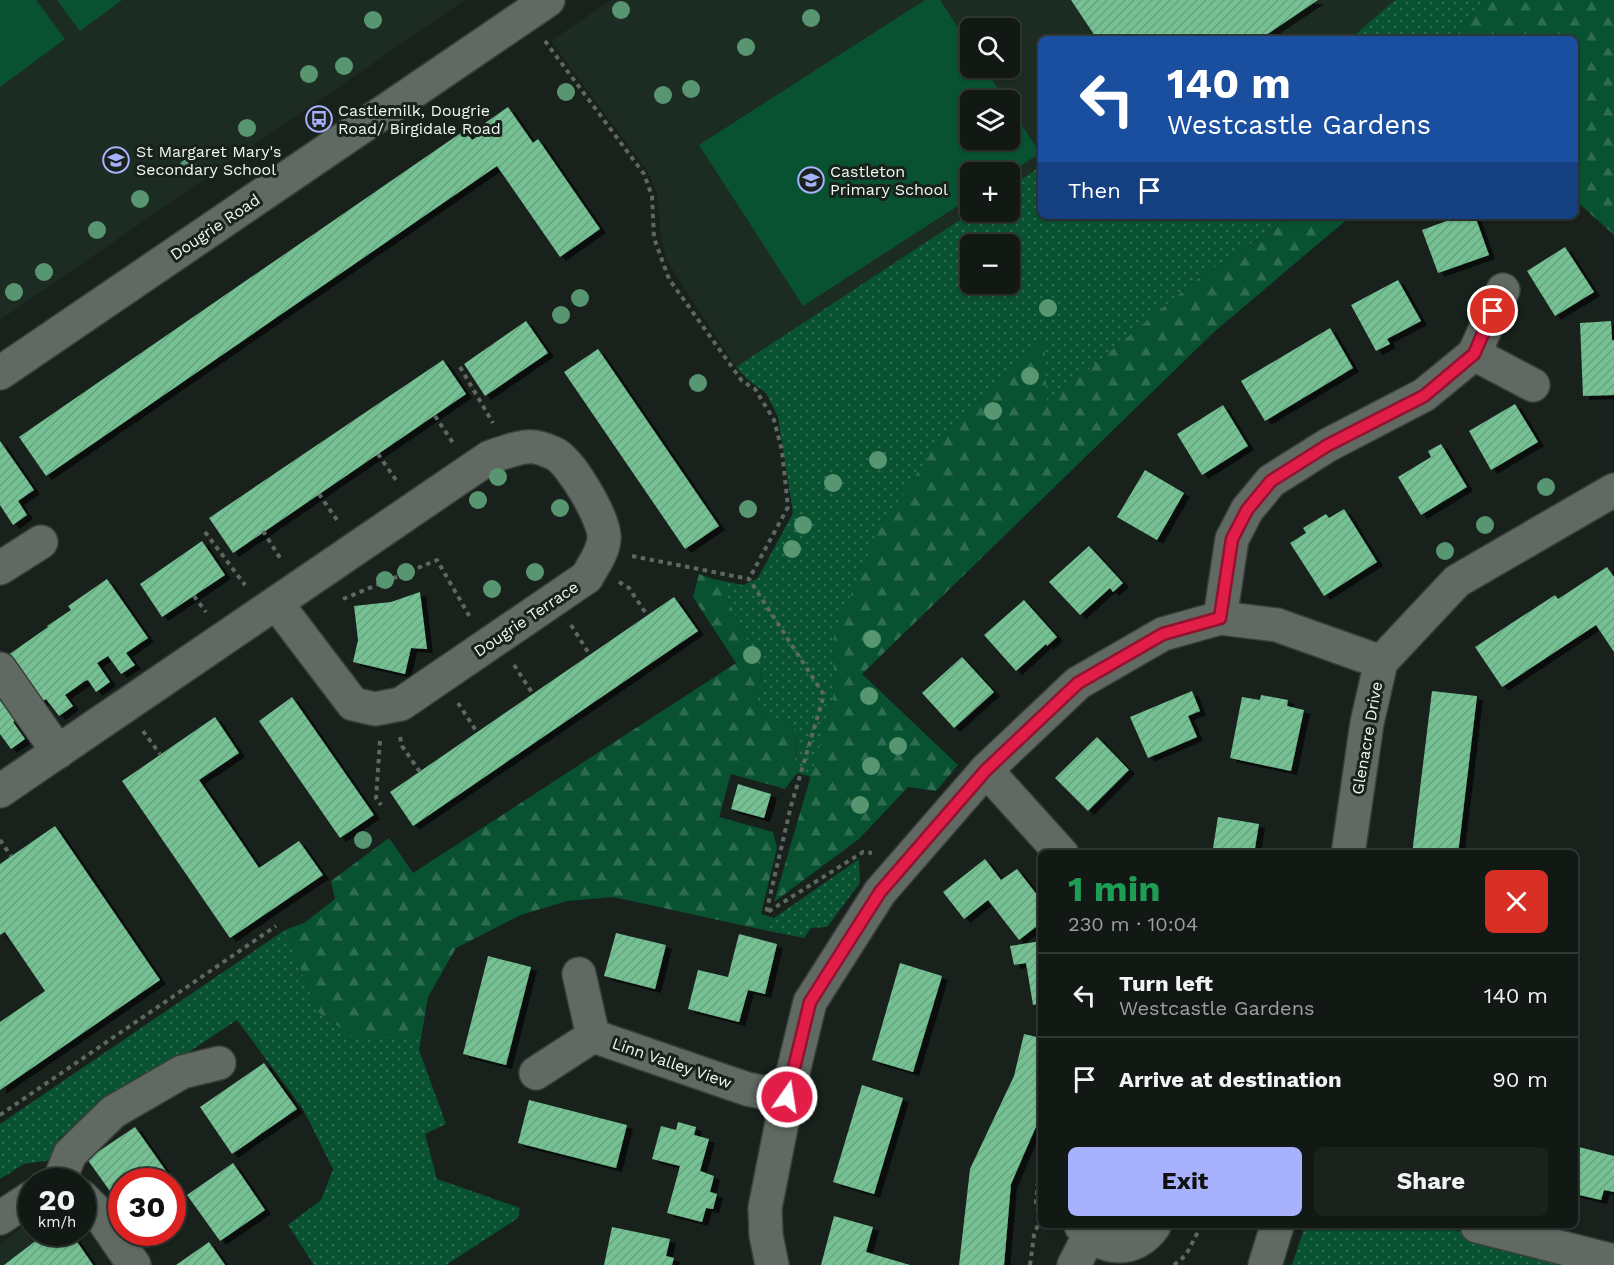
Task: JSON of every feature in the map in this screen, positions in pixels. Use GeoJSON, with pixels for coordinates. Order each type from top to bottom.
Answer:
{"type":"FeatureCollection","features":[{"type":"Feature","properties":{"kind":"street","name":"Dougrie Road"},"geometry":{"type":"LineString","coordinates":[[0,373],[537,8]]}},
{"type":"Feature","properties":{"kind":"street"},"geometry":{"type":"LineString","coordinates":[[1220,618],[1232,539],[1247,510],[1271,481],[1328,445],[1424,396],[1474,354],[1503,290]]}},
{"type":"Feature","properties":{"kind":"street"},"geometry":{"type":"LineString","coordinates":[[1474,354],[1533,385]]}},
{"type":"Feature","properties":{"kind":"street"},"geometry":{"type":"LineString","coordinates":[[0,791],[490,457],[535,447],[558,456],[579,481],[601,520],[604,537],[597,558]]}},
{"type":"Feature","properties":{"kind":"street","name":"Glenacre Drive"},"geometry":{"type":"LineString","coordinates":[[1349,850],[1367,723],[1381,662],[1456,581],[1614,490]]}},
{"type":"Feature","properties":{"kind":"street"},"geometry":{"type":"LineString","coordinates":[[0,568],[40,542]]}},
{"type":"Feature","properties":{"kind":"street","name":"Dougrie Terrace"},"geometry":{"type":"LineString","coordinates":[[388,707],[401,704],[587,577],[597,558]]}},
{"type":"Feature","properties":{"kind":"street"},"geometry":{"type":"LineString","coordinates":[[271,608],[353,704],[375,709],[388,707]]}},
{"type":"Feature","properties":{"kind":"street"},"geometry":{"type":"LineString","coordinates":[[772,1265],[766,1235],[765,1208],[787,1097],[810,1002],[880,892],[986,770],[1078,683],[1163,634],[1220,618],[1277,625],[1381,662]]}},
{"type":"Feature","properties":{"kind":"street"},"geometry":{"type":"LineString","coordinates":[[0,669],[58,752]]}},
{"type":"Feature","properties":{"kind":"street"},"geometry":{"type":"LineString","coordinates":[[986,770],[1058,850]]}},
{"type":"Feature","properties":{"kind":"street","name":"Linn Valley View"},"geometry":{"type":"LineString","coordinates":[[579,974],[592,1036]]}},
{"type":"Feature","properties":{"kind":"street","name":"Linn Valley View"},"geometry":{"type":"LineString","coordinates":[[592,1036],[747,1089],[787,1097]]}},
{"type":"Feature","properties":{"kind":"street","name":"Linn Valley View"},"geometry":{"type":"LineString","coordinates":[[536,1073],[592,1036]]}},
{"type":"Feature","properties":{"kind":"street"},"geometry":{"type":"LineString","coordinates":[[64,1168],[70,1154],[113,1112],[182,1072],[219,1063]]}},
{"type":"Feature","properties":{"kind":"street"},"geometry":{"type":"LineString","coordinates":[[0,1218],[18,1206]]}},
{"type":"Feature","properties":{"kind":"street"},"geometry":{"type":"LineString","coordinates":[[96,1211],[134,1265]]}},
{"type":"Feature","properties":{"kind":"street"},"geometry":{"type":"LineString","coordinates":[[1074,1265],[1085,1231],[1105,1245],[1123,1246],[1140,1241],[1152,1228]]}},
{"type":"Feature","properties":{"kind":"street"},"geometry":{"type":"LineString","coordinates":[[1264,1265],[1276,1228]]}},
{"type":"Feature","properties":{"kind":"street"},"geometry":{"type":"LineString","coordinates":[[1485,1228],[1614,1261]]}},
{"type":"Feature","properties":{"kind":"path"},"geometry":{"type":"LineString","coordinates":[[537,8],[644,174],[652,196],[654,238],[669,279],[742,381],[755,389],[774,420],[782,451],[788,507],[749,579]]}},
{"type":"Feature","properties":{"kind":"path"},"geometry":{"type":"LineString","coordinates":[[460,367],[510,451]]}},
{"type":"Feature","properties":{"kind":"path"},"geometry":{"type":"LineString","coordinates":[[204,532],[271,608]]}},
{"type":"Feature","properties":{"kind":"path"},"geometry":{"type":"LineString","coordinates":[[597,558],[749,579],[824,695],[791,806],[766,913],[863,852],[910,857]]}},
{"type":"Feature","properties":{"kind":"path"},"geometry":{"type":"LineString","coordinates":[[597,558],[629,588],[647,615]]}},
{"type":"Feature","properties":{"kind":"path"},"geometry":{"type":"LineString","coordinates":[[322,573],[342,599],[437,560],[486,646]]}},
{"type":"Feature","properties":{"kind":"path"},"geometry":{"type":"LineString","coordinates":[[388,707],[402,746],[420,772]]}},
{"type":"Feature","properties":{"kind":"path"},"geometry":{"type":"LineString","coordinates":[[381,805],[376,798],[388,707]]}},
{"type":"Feature","properties":{"kind":"path"},"geometry":{"type":"LineString","coordinates":[[0,840],[11,856]]}},
{"type":"Feature","properties":{"kind":"path"},"geometry":{"type":"LineString","coordinates":[[0,1115],[276,926]]}},
{"type":"Feature","properties":{"kind":"path"},"geometry":{"type":"LineString","coordinates":[[1038,1181],[1036,1202],[1038,1209]]}},
{"type":"Feature","properties":{"kind":"path"},"geometry":{"type":"LineString","coordinates":[[1029,1265],[1034,1235],[1038,1226]]}},
{"type":"Feature","properties":{"kind":"path"},"geometry":{"type":"LineString","coordinates":[[1174,1265],[1186,1255],[1200,1228]]}},
{"type":"Feature","properties":{"kind":"shaded area","name":"St Margaret Mary's Secondary School"},"geometry":{"type":"Polygon","coordinates":[[[0,0],[465,0],[0,320],[0,0]]]}},
{"type":"Feature","properties":{"kind":"shaded area","name":"Castleton Primary School"},"geometry":{"type":"Polygon","coordinates":[[[611,0],[1395,0],[1353,36],[1038,36],[1038,168],[1020,180],[1020,162],[960,162],[960,220],[736,367],[667,261],[661,237],[657,192],[648,172],[551,41],[611,0]]]}},
{"type":"Feature","properties":{"kind":"shaded area"},"geometry":{"type":"Polygon","coordinates":[[[18,1230],[18,1246],[80,1246],[93,1265],[0,1265],[0,1244],[18,1230]]]}},
{"type":"Feature","properties":{"kind":"green space"},"geometry":{"type":"Polygon","coordinates":[[[0,0],[36,0],[65,39],[0,87],[0,0]]]}},
{"type":"Feature","properties":{"kind":"green space"},"geometry":{"type":"Polygon","coordinates":[[[57,0],[122,0],[80,31],[57,0]]]}},
{"type":"Feature","properties":{"kind":"green space"},"geometry":{"type":"Polygon","coordinates":[[[925,0],[940,0],[960,31],[960,78],[991,78],[999,90],[960,90],[960,150],[1020,150],[1020,122],[1038,150],[1038,154],[1020,166],[1020,162],[960,162],[960,204],[803,306],[699,145],[925,0]]]}},
{"type":"Feature","properties":{"kind":"green space"},"geometry":{"type":"Polygon","coordinates":[[[1395,0],[1487,0],[1451,36],[1353,36],[1395,0]]]}},
{"type":"Feature","properties":{"kind":"green space"},"geometry":{"type":"Polygon","coordinates":[[[1487,0],[1614,0],[1614,235],[1578,203],[1578,36],[1451,36],[1487,0]]]}},
{"type":"Feature","properties":{"kind":"green space"},"geometry":{"type":"Polygon","coordinates":[[[1038,168],[1038,219],[1288,219],[1196,280],[1047,405],[1043,341],[834,635],[833,700],[811,777],[797,773],[796,729],[757,708],[761,670],[722,587],[713,579],[743,585],[758,578],[793,513],[778,417],[766,393],[747,379],[736,367],[960,220],[960,222],[1020,222],[1020,180],[1038,168]]]}},
{"type":"Feature","properties":{"kind":"green space"},"geometry":{"type":"Polygon","coordinates":[[[1288,219],[1347,219],[1214,332],[862,674],[958,765],[936,791],[908,787],[859,839],[774,902],[833,700],[834,635],[876,535],[937,443],[1044,340],[1047,404],[1196,280],[1288,219]]]}},
{"type":"Feature","properties":{"kind":"green space"},"geometry":{"type":"Polygon","coordinates":[[[699,574],[713,579],[722,587],[761,670],[757,708],[796,729],[797,773],[785,789],[731,774],[719,817],[773,832],[777,848],[761,914],[774,918],[764,930],[613,897],[567,901],[521,915],[456,948],[428,997],[421,1038],[355,1038],[318,1012],[285,930],[304,923],[335,899],[331,881],[389,838],[413,873],[736,663],[693,597],[699,574]]]}},
{"type":"Feature","properties":{"kind":"green space"},"geometry":{"type":"Polygon","coordinates":[[[859,859],[860,883],[827,927],[811,928],[804,938],[764,930],[774,918],[859,859]]]}},
{"type":"Feature","properties":{"kind":"green space"},"geometry":{"type":"Polygon","coordinates":[[[285,930],[318,1012],[355,1038],[421,1038],[419,1050],[446,1124],[425,1134],[437,1179],[520,1208],[518,1218],[446,1265],[314,1265],[288,1225],[321,1200],[333,1169],[303,1109],[237,1020],[59,1138],[51,1160],[24,1164],[0,1179],[0,1124],[285,930]]]}},
{"type":"Feature","properties":{"kind":"green space"},"geometry":{"type":"Polygon","coordinates":[[[1304,1228],[1446,1228],[1594,1265],[1292,1265],[1304,1228]]]}},
{"type":"Feature","properties":{"kind":"building"},"geometry":{"type":"Polygon","coordinates":[[[1071,0],[1318,0],[1264,36],[1095,36],[1071,0]]]}},
{"type":"Feature","properties":{"kind":"building"},"geometry":{"type":"Polygon","coordinates":[[[508,107],[533,143],[538,139],[600,229],[560,257],[497,166],[46,476],[19,437],[465,130],[472,140],[489,129],[485,123],[508,107]]]}},
{"type":"Feature","properties":{"kind":"building"},"geometry":{"type":"Polygon","coordinates":[[[1452,219],[1476,219],[1489,255],[1438,273],[1422,230],[1452,219]]]}},
{"type":"Feature","properties":{"kind":"building"},"geometry":{"type":"Polygon","coordinates":[[[1565,247],[1594,292],[1555,316],[1527,271],[1565,247]]]}},
{"type":"Feature","properties":{"kind":"building"},"geometry":{"type":"Polygon","coordinates":[[[1398,280],[1421,321],[1387,339],[1390,344],[1376,351],[1351,305],[1398,280]]]}},
{"type":"Feature","properties":{"kind":"building"},"geometry":{"type":"Polygon","coordinates":[[[526,321],[548,353],[485,396],[464,364],[526,321]]]}},
{"type":"Feature","properties":{"kind":"building"},"geometry":{"type":"Polygon","coordinates":[[[1611,321],[1612,340],[1614,340],[1614,395],[1583,396],[1580,323],[1611,321]]]}},
{"type":"Feature","properties":{"kind":"building"},"geometry":{"type":"Polygon","coordinates":[[[1330,328],[1353,368],[1265,421],[1241,381],[1330,328]]]}},
{"type":"Feature","properties":{"kind":"building"},"geometry":{"type":"Polygon","coordinates":[[[598,349],[719,526],[685,549],[564,372],[598,349]]]}},
{"type":"Feature","properties":{"kind":"building"},"geometry":{"type":"Polygon","coordinates":[[[443,360],[466,394],[233,553],[209,518],[443,360]]]}},
{"type":"Feature","properties":{"kind":"building"},"geometry":{"type":"Polygon","coordinates":[[[1515,404],[1538,442],[1491,470],[1469,431],[1515,404]]]}},
{"type":"Feature","properties":{"kind":"building"},"geometry":{"type":"Polygon","coordinates":[[[1223,405],[1248,446],[1202,475],[1177,434],[1223,405]]]}},
{"type":"Feature","properties":{"kind":"building"},"geometry":{"type":"Polygon","coordinates":[[[0,441],[34,490],[18,501],[27,515],[13,525],[0,505],[0,441]]]}},
{"type":"Feature","properties":{"kind":"building"},"geometry":{"type":"Polygon","coordinates":[[[1441,444],[1467,487],[1421,515],[1398,477],[1431,457],[1428,451],[1441,444]]]}},
{"type":"Feature","properties":{"kind":"building"},"geometry":{"type":"Polygon","coordinates":[[[1145,470],[1184,493],[1157,540],[1117,517],[1145,470]]]}},
{"type":"Feature","properties":{"kind":"building"},"geometry":{"type":"Polygon","coordinates":[[[1344,509],[1377,562],[1324,596],[1290,543],[1306,533],[1303,528],[1326,514],[1329,518],[1344,509]]]}},
{"type":"Feature","properties":{"kind":"building"},"geometry":{"type":"Polygon","coordinates":[[[202,541],[225,575],[162,617],[140,584],[202,541]]]}},
{"type":"Feature","properties":{"kind":"building"},"geometry":{"type":"Polygon","coordinates":[[[1089,546],[1123,583],[1113,592],[1110,588],[1080,615],[1049,582],[1089,546]]]}},
{"type":"Feature","properties":{"kind":"building"},"geometry":{"type":"Polygon","coordinates":[[[1607,567],[1614,577],[1614,652],[1596,625],[1502,687],[1475,647],[1555,595],[1558,599],[1607,567]]]}},
{"type":"Feature","properties":{"kind":"building"},"geometry":{"type":"Polygon","coordinates":[[[107,579],[148,638],[126,653],[135,665],[121,674],[108,656],[97,663],[110,682],[96,692],[88,680],[85,681],[65,695],[73,706],[59,716],[46,699],[34,707],[1,660],[71,610],[68,606],[107,579]]]}},
{"type":"Feature","properties":{"kind":"building"},"geometry":{"type":"Polygon","coordinates":[[[420,592],[427,649],[411,648],[405,674],[353,662],[358,640],[354,606],[391,602],[420,592]]]}},
{"type":"Feature","properties":{"kind":"building"},"geometry":{"type":"Polygon","coordinates":[[[674,597],[698,631],[413,826],[390,792],[674,597]]]}},
{"type":"Feature","properties":{"kind":"building"},"geometry":{"type":"Polygon","coordinates":[[[1024,600],[1057,637],[1016,671],[984,635],[1024,600]]]}},
{"type":"Feature","properties":{"kind":"building"},"geometry":{"type":"Polygon","coordinates":[[[962,657],[994,692],[954,728],[922,693],[962,657]]]}},
{"type":"Feature","properties":{"kind":"building"},"geometry":{"type":"Polygon","coordinates":[[[0,688],[20,717],[13,722],[25,739],[11,749],[0,734],[0,688]]]}},
{"type":"Feature","properties":{"kind":"building"},"geometry":{"type":"Polygon","coordinates":[[[1192,691],[1200,711],[1188,716],[1197,737],[1148,758],[1130,717],[1192,691]]]}},
{"type":"Feature","properties":{"kind":"building"},"geometry":{"type":"Polygon","coordinates":[[[1432,691],[1477,696],[1458,850],[1412,850],[1432,691]]]}},
{"type":"Feature","properties":{"kind":"building"},"geometry":{"type":"Polygon","coordinates":[[[1261,695],[1288,700],[1287,706],[1304,710],[1291,771],[1230,758],[1242,697],[1260,700],[1261,695]]]}},
{"type":"Feature","properties":{"kind":"building"},"geometry":{"type":"Polygon","coordinates":[[[292,697],[374,815],[340,838],[259,721],[292,697]]]}},
{"type":"Feature","properties":{"kind":"building"},"geometry":{"type":"Polygon","coordinates":[[[215,717],[239,753],[199,780],[259,868],[299,841],[323,875],[230,938],[122,781],[215,717]]]}},
{"type":"Feature","properties":{"kind":"building"},"geometry":{"type":"Polygon","coordinates":[[[1097,737],[1129,770],[1088,811],[1055,778],[1097,737]]]}},
{"type":"Feature","properties":{"kind":"building"},"geometry":{"type":"Polygon","coordinates":[[[738,784],[771,794],[764,818],[731,809],[738,784]]]}},
{"type":"Feature","properties":{"kind":"building"},"geometry":{"type":"Polygon","coordinates":[[[1218,817],[1259,824],[1255,850],[1213,850],[1218,817]]]}},
{"type":"Feature","properties":{"kind":"building"},"geometry":{"type":"Polygon","coordinates":[[[55,826],[160,980],[0,1090],[0,1022],[45,991],[5,932],[0,935],[0,864],[55,826]]]}},
{"type":"Feature","properties":{"kind":"building"},"geometry":{"type":"Polygon","coordinates":[[[985,859],[1001,880],[1017,869],[1038,896],[1038,925],[1019,940],[988,900],[964,919],[943,892],[985,859]]]}},
{"type":"Feature","properties":{"kind":"building"},"geometry":{"type":"Polygon","coordinates":[[[616,933],[666,945],[655,989],[604,976],[616,933]]]}},
{"type":"Feature","properties":{"kind":"building"},"geometry":{"type":"Polygon","coordinates":[[[739,934],[777,944],[765,994],[748,990],[739,1022],[688,1009],[698,970],[728,977],[739,934]]]}},
{"type":"Feature","properties":{"kind":"building"},"geometry":{"type":"Polygon","coordinates":[[[1038,941],[1038,1004],[1033,1005],[1026,963],[1014,965],[1010,946],[1038,941]]]}},
{"type":"Feature","properties":{"kind":"building"},"geometry":{"type":"Polygon","coordinates":[[[488,956],[531,967],[506,1065],[463,1054],[488,956]]]}},
{"type":"Feature","properties":{"kind":"building"},"geometry":{"type":"Polygon","coordinates":[[[900,963],[942,976],[913,1072],[872,1060],[900,963]]]}},
{"type":"Feature","properties":{"kind":"building"},"geometry":{"type":"Polygon","coordinates":[[[1024,1034],[1038,1037],[1038,1122],[1011,1184],[1004,1265],[959,1265],[970,1169],[1014,1076],[1024,1034]]]}},
{"type":"Feature","properties":{"kind":"building"},"geometry":{"type":"Polygon","coordinates":[[[264,1063],[297,1109],[232,1154],[200,1107],[264,1063]]]}},
{"type":"Feature","properties":{"kind":"building"},"geometry":{"type":"Polygon","coordinates":[[[862,1085],[903,1098],[874,1194],[833,1182],[862,1085]]]}},
{"type":"Feature","properties":{"kind":"building"},"geometry":{"type":"Polygon","coordinates":[[[529,1100],[627,1125],[616,1168],[518,1143],[529,1100]]]}},
{"type":"Feature","properties":{"kind":"building"},"geometry":{"type":"Polygon","coordinates":[[[678,1122],[696,1127],[694,1135],[709,1139],[700,1171],[714,1176],[710,1192],[717,1194],[713,1209],[706,1208],[702,1222],[667,1213],[680,1166],[652,1159],[661,1126],[676,1130],[678,1122]]]}},
{"type":"Feature","properties":{"kind":"building"},"geometry":{"type":"Polygon","coordinates":[[[135,1127],[164,1168],[108,1168],[108,1188],[96,1172],[96,1168],[93,1168],[87,1159],[135,1127]]]}},
{"type":"Feature","properties":{"kind":"building"},"geometry":{"type":"Polygon","coordinates":[[[1578,1147],[1614,1156],[1614,1192],[1604,1190],[1601,1200],[1578,1195],[1578,1147]]]}},
{"type":"Feature","properties":{"kind":"building"},"geometry":{"type":"Polygon","coordinates":[[[233,1163],[265,1210],[220,1241],[187,1195],[233,1163]]]}},
{"type":"Feature","properties":{"kind":"building"},"geometry":{"type":"Polygon","coordinates":[[[834,1216],[873,1227],[866,1252],[910,1265],[821,1265],[834,1216]]]}},
{"type":"Feature","properties":{"kind":"building"},"geometry":{"type":"Polygon","coordinates":[[[612,1227],[670,1239],[666,1256],[674,1258],[672,1265],[604,1265],[612,1227]]]}},
{"type":"Feature","properties":{"kind":"building"},"geometry":{"type":"Polygon","coordinates":[[[209,1242],[225,1265],[176,1265],[209,1242]]]}},
{"type":"Feature","properties":{"kind":"building"},"geometry":{"type":"Polygon","coordinates":[[[29,1246],[80,1246],[93,1265],[4,1265],[29,1246]]]}},
{"type":"Feature","properties":{"kind":"place","name":"Castlemilk, Dougrie Road/ Birgidale Road"},"geometry":{"type":"Point","coordinates":[319,119]}},
{"type":"Feature","properties":{"kind":"place","name":"St Margaret Mary's Secondary School"},"geometry":{"type":"Point","coordinates":[116,160]}},
{"type":"Feature","properties":{"kind":"place","name":"Castleton Primary School"},"geometry":{"type":"Point","coordinates":[811,180]}},
{"type":"Feature","properties":{"kind":"route"},"geometry":{"type":"LineString","coordinates":[[787,1097],[810,1002],[880,892],[986,770],[1078,683],[1163,634],[1220,618],[1232,539],[1247,510],[1271,481],[1328,445],[1424,396],[1474,354],[1493,311]]}}]}
